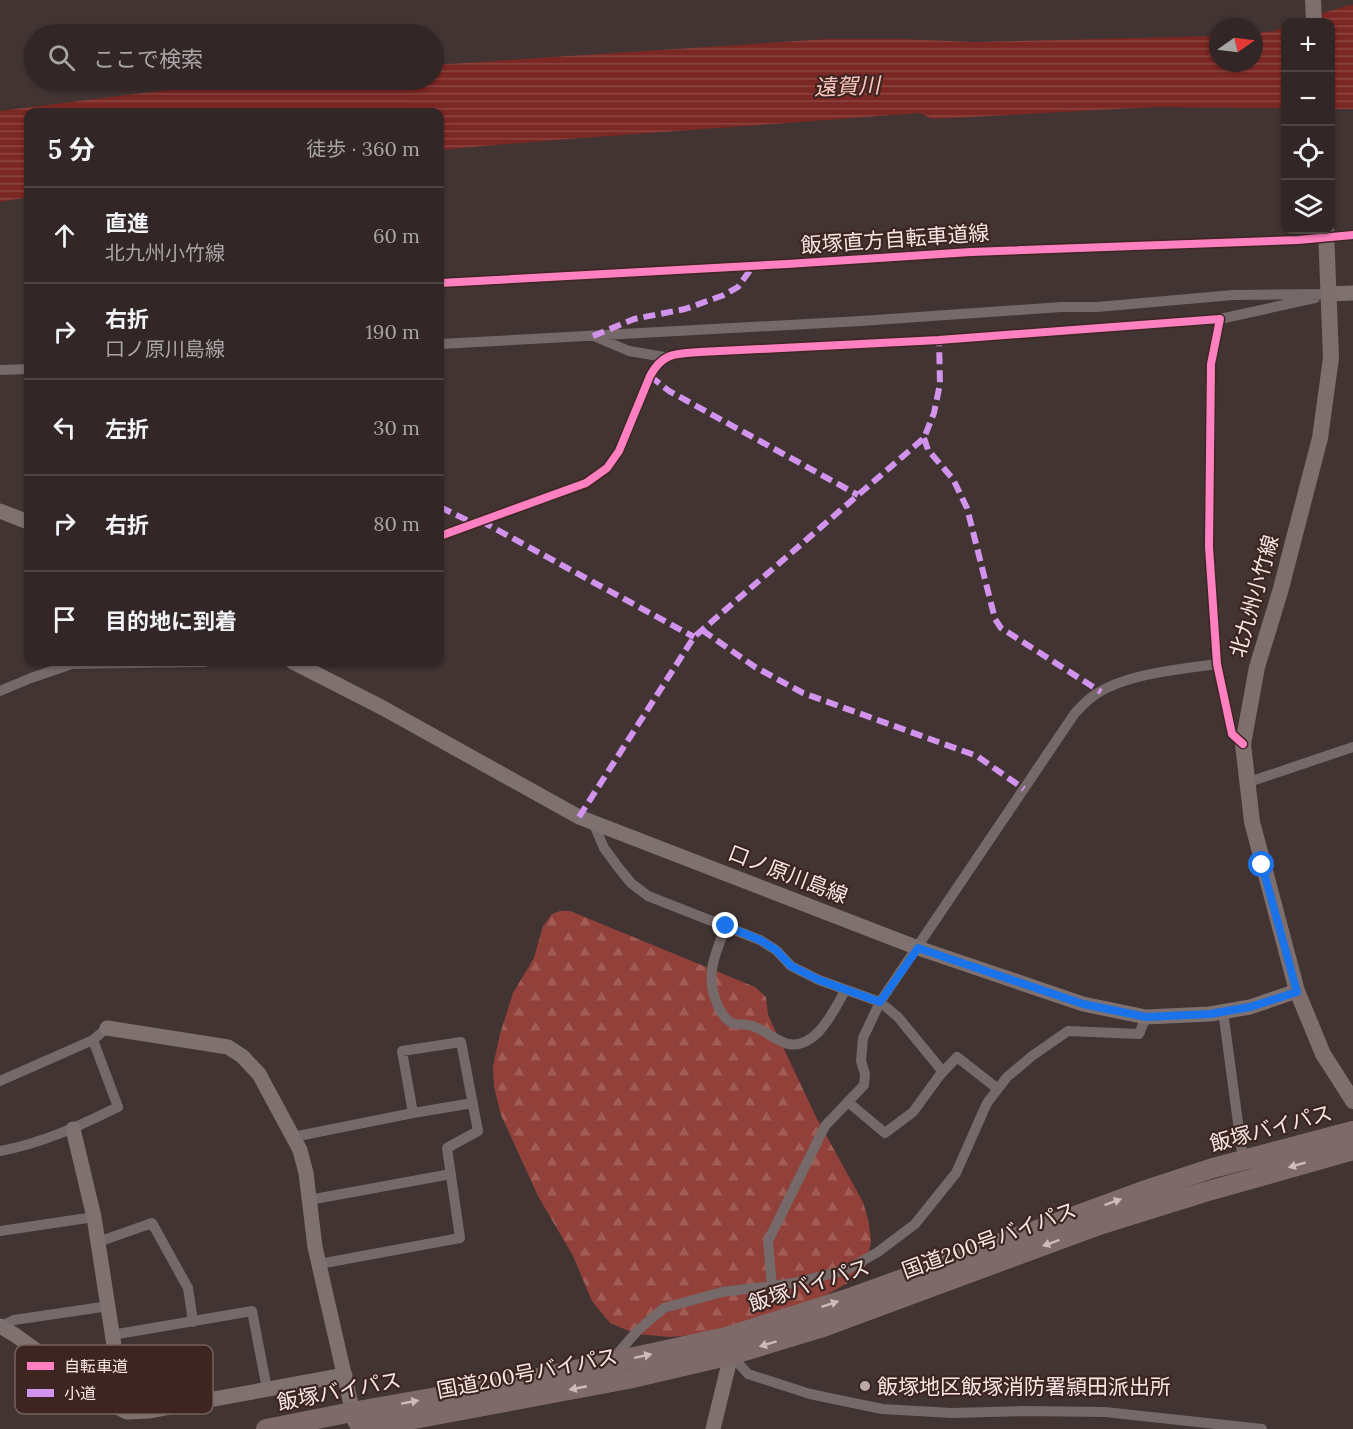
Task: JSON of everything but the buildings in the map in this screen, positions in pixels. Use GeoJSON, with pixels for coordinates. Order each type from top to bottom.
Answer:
{"type":"FeatureCollection","features":[{"type":"Feature","properties":{"kind":"highway","name":"飯塚バイパス"},"geometry":{"type":"LineString","coordinates":[[266,1429],[356,1423],[511,1384],[608,1364],[729,1346],[854,1297],[1149,1189],[1243,1160],[1353,1131]]}},
{"type":"Feature","properties":{"kind":"highway","name":"国道200号バイパス"},"geometry":{"type":"LineString","coordinates":[[356,1423],[628,1378],[729,1346],[820,1328],[1096,1226],[1353,1150]]}},
{"type":"Feature","properties":{"kind":"main road"},"geometry":{"type":"LineString","coordinates":[[1313,0],[1314,18]]}},
{"type":"Feature","properties":{"kind":"main road","name":"北九州小竹線"},"geometry":{"type":"LineString","coordinates":[[1327,234],[1342,292],[1320,438],[1280,592],[1257,667],[1243,744],[1252,822],[1297,992],[1323,1054],[1353,1101]]}},
{"type":"Feature","properties":{"kind":"street"},"geometry":{"type":"LineString","coordinates":[[593,336],[629,351],[664,357],[700,352],[939,340],[1220,319],[1342,292]]}},
{"type":"Feature","properties":{"kind":"street"},"geometry":{"type":"LineString","coordinates":[[444,344],[849,322],[1061,307],[1097,308],[1233,295],[1342,292]]}},
{"type":"Feature","properties":{"kind":"street"},"geometry":{"type":"LineString","coordinates":[[1220,319],[1211,364],[1209,547],[1217,664],[1232,734],[1243,744]]}},
{"type":"Feature","properties":{"kind":"street"},"geometry":{"type":"LineString","coordinates":[[444,535],[586,483],[607,468],[619,451],[650,376],[664,357]]}},
{"type":"Feature","properties":{"kind":"street"},"geometry":{"type":"LineString","coordinates":[[0,370],[24,369]]}},
{"type":"Feature","properties":{"kind":"street"},"geometry":{"type":"LineString","coordinates":[[0,511],[24,520]]}},
{"type":"Feature","properties":{"kind":"street"},"geometry":{"type":"LineString","coordinates":[[772,1287],[768,1241],[825,1126],[864,1084],[865,1074],[861,1061],[863,1038],[880,1002],[1075,712],[1093,696],[1116,684],[1161,672],[1217,664]]}},
{"type":"Feature","properties":{"kind":"street"},"geometry":{"type":"LineString","coordinates":[[0,691],[66,666]]}},
{"type":"Feature","properties":{"kind":"street","name":"口ノ原川島線"},"geometry":{"type":"LineString","coordinates":[[301,666],[383,708],[579,817],[918,948],[1083,1004],[1146,1017],[1250,1007],[1297,992]]}},
{"type":"Feature","properties":{"kind":"street"},"geometry":{"type":"LineString","coordinates":[[1246,783],[1353,747]]}},
{"type":"Feature","properties":{"kind":"street"},"geometry":{"type":"LineString","coordinates":[[593,822],[604,848],[631,883],[648,896],[760,940],[776,950],[791,966],[845,991],[880,1002],[898,1017],[943,1072]]}},
{"type":"Feature","properties":{"kind":"street"},"geometry":{"type":"LineString","coordinates":[[726,926],[712,962],[710,974],[715,999],[721,1014],[732,1023],[750,1024],[788,1044],[800,1044],[818,1032],[845,991]]}},
{"type":"Feature","properties":{"kind":"street"},"geometry":{"type":"LineString","coordinates":[[1223,1011],[1243,1160]]}},
{"type":"Feature","properties":{"kind":"street"},"geometry":{"type":"LineString","coordinates":[[608,1364],[638,1330],[664,1308],[722,1292],[772,1287],[846,1270],[878,1252],[915,1224],[956,1173],[987,1103],[1015,1070],[1068,1031],[1139,1034],[1146,1017]]}},
{"type":"Feature","properties":{"kind":"street"},"geometry":{"type":"LineString","coordinates":[[0,1081],[93,1040],[107,1029],[228,1047],[242,1056],[259,1074],[300,1150],[319,1264],[356,1423]]}},
{"type":"Feature","properties":{"kind":"street"},"geometry":{"type":"LineString","coordinates":[[0,1150],[30,1145],[73,1129],[118,1107],[93,1040]]}},
{"type":"Feature","properties":{"kind":"street"},"geometry":{"type":"LineString","coordinates":[[319,1264],[460,1238],[447,1148],[478,1131],[461,1041],[402,1051],[413,1113]]}},
{"type":"Feature","properties":{"kind":"street"},"geometry":{"type":"LineString","coordinates":[[848,1102],[885,1133],[913,1112],[943,1072],[957,1058],[998,1089]]}},
{"type":"Feature","properties":{"kind":"street"},"geometry":{"type":"LineString","coordinates":[[293,1137],[472,1103]]}},
{"type":"Feature","properties":{"kind":"street"},"geometry":{"type":"LineString","coordinates":[[73,1129],[94,1217],[114,1345]]}},
{"type":"Feature","properties":{"kind":"street"},"geometry":{"type":"LineString","coordinates":[[309,1200],[451,1174]]}},
{"type":"Feature","properties":{"kind":"street"},"geometry":{"type":"LineString","coordinates":[[0,1232],[94,1217]]}},
{"type":"Feature","properties":{"kind":"street"},"geometry":{"type":"LineString","coordinates":[[98,1242],[152,1222],[188,1288],[193,1322]]}},
{"type":"Feature","properties":{"kind":"street"},"geometry":{"type":"LineString","coordinates":[[28,1345],[1,1326],[14,1320],[109,1306]]}},
{"type":"Feature","properties":{"kind":"street"},"geometry":{"type":"LineString","coordinates":[[112,1335],[252,1311],[267,1389]]}},
{"type":"Feature","properties":{"kind":"street"},"geometry":{"type":"LineString","coordinates":[[713,1429],[729,1346]]}},
{"type":"Feature","properties":{"kind":"street"},"geometry":{"type":"LineString","coordinates":[[729,1346],[748,1374],[810,1394],[882,1409],[952,1413],[1105,1412],[1262,1429]]}},
{"type":"Feature","properties":{"kind":"street"},"geometry":{"type":"LineString","coordinates":[[213,1399],[345,1376]]}},
{"type":"Feature","properties":{"kind":"green space"},"geometry":{"type":"Polygon","coordinates":[[[570,911],[755,987],[766,997],[768,1015],[816,1117],[863,1202],[871,1242],[866,1265],[851,1281],[817,1300],[713,1333],[670,1337],[636,1334],[610,1323],[592,1301],[573,1256],[538,1196],[501,1115],[494,1087],[493,1066],[513,993],[534,958],[543,926],[552,914],[570,911]]]}},
{"type":"Feature","properties":{"kind":"water"},"geometry":{"type":"Polygon","coordinates":[[[1353,5],[1353,109],[1335,109],[1335,18],[1307,18],[1353,5]]]}},
{"type":"Feature","properties":{"kind":"water","name":"遠賀川"},"geometry":{"type":"Polygon","coordinates":[[[1281,27],[1281,108],[1154,107],[933,119],[919,113],[444,150],[444,108],[24,108],[24,198],[0,202],[0,111],[167,90],[444,90],[444,64],[827,39],[974,42],[1209,36],[1209,72],[1263,72],[1263,32],[1275,31],[1281,27]]]}},
{"type":"Feature","properties":{"kind":"marked path"},"geometry":{"type":"LineString","coordinates":[[593,336],[634,319],[685,309],[724,295],[738,287],[753,266]]}},
{"type":"Feature","properties":{"kind":"marked path"},"geometry":{"type":"LineString","coordinates":[[579,817],[694,637],[924,438],[934,413],[940,384],[939,340]]}},
{"type":"Feature","properties":{"kind":"marked path"},"geometry":{"type":"LineString","coordinates":[[650,376],[669,391],[858,495]]}},
{"type":"Feature","properties":{"kind":"marked path"},"geometry":{"type":"LineString","coordinates":[[924,438],[928,450],[953,479],[967,508],[995,619],[1001,628],[1101,692]]}},
{"type":"Feature","properties":{"kind":"marked path"},"geometry":{"type":"LineString","coordinates":[[444,509],[473,523]]}},
{"type":"Feature","properties":{"kind":"marked path"},"geometry":{"type":"LineString","coordinates":[[481,521],[694,637]]}},
{"type":"Feature","properties":{"kind":"marked path"},"geometry":{"type":"LineString","coordinates":[[702,630],[755,667],[803,693],[977,756],[1024,789]]}},
{"type":"Feature","properties":{"kind":"cycle path","name":"飯塚直方自転車道線"},"geometry":{"type":"LineString","coordinates":[[444,283],[971,252],[1298,240],[1353,235]]}},
{"type":"Feature","properties":{"kind":"cycle path"},"geometry":{"type":"LineString","coordinates":[[444,535],[586,483],[607,468],[619,451],[650,376],[660,362],[671,356],[684,353],[939,340],[1220,319],[1211,364],[1209,547],[1217,664],[1232,734],[1243,744]]}},
{"type":"Feature","properties":{"kind":"place","name":"飯塚地区飯塚消防署頴田派出所"},"geometry":{"type":"Point","coordinates":[865,1386]}},
{"type":"Feature","properties":{"kind":"route"},"geometry":{"type":"LineString","coordinates":[[726,926],[760,940],[776,950],[791,966],[819,980],[880,1002],[918,948],[1083,1004],[1146,1017],[1210,1014],[1250,1007],[1297,992],[1262,865]]}}]}
